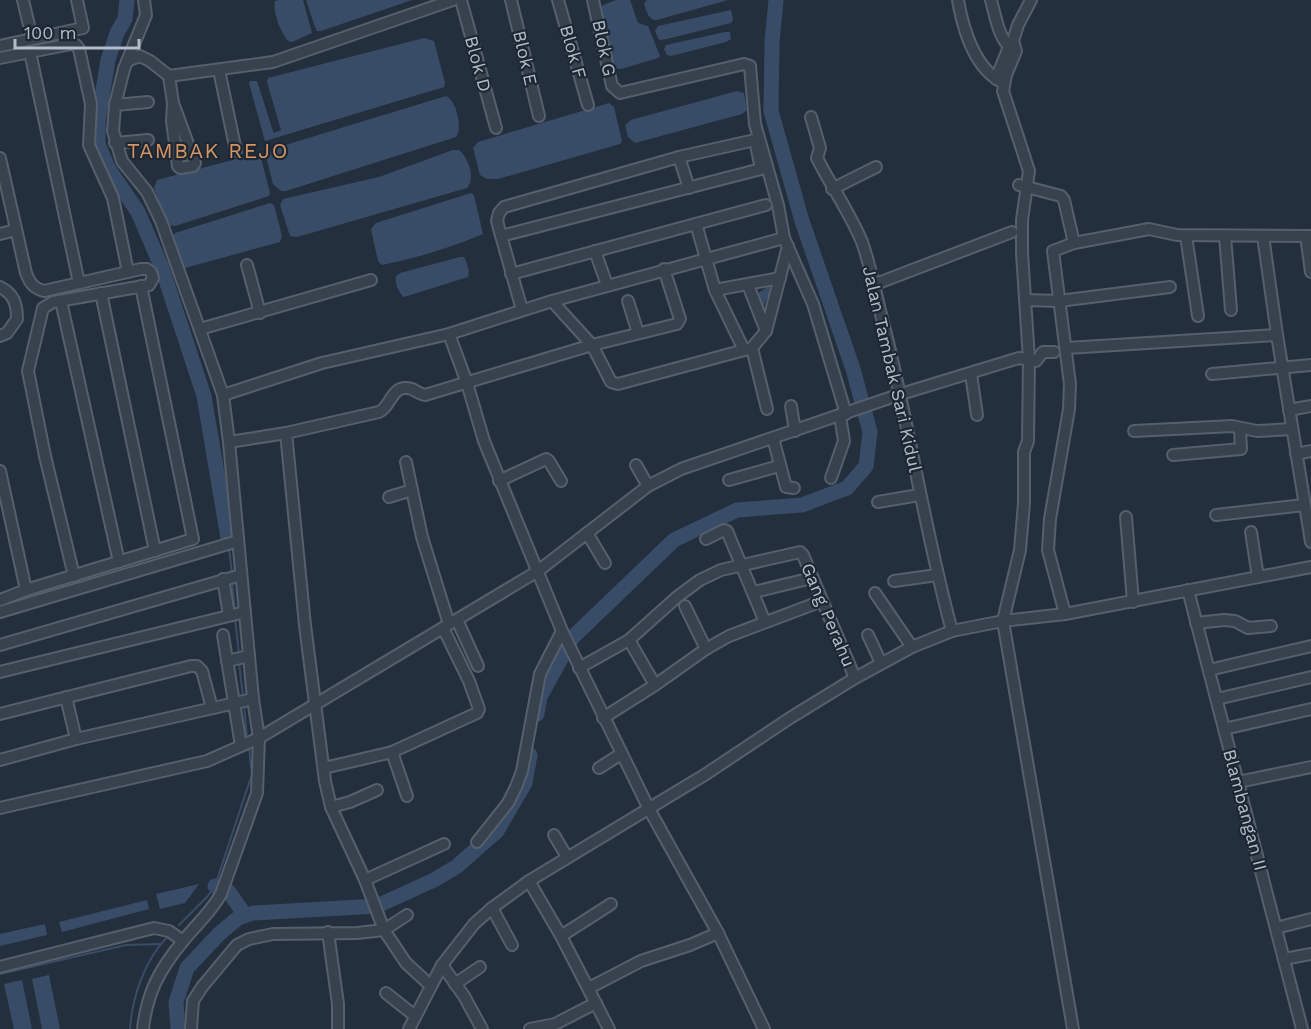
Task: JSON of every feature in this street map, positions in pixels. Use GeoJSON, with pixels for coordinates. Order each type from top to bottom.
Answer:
{"type":"FeatureCollection","features":[{"type":"Feature","properties":{"kind":"street"},"geometry":{"type":"LineString","coordinates":[[23,0],[32,38]]}},
{"type":"Feature","properties":{"kind":"street"},"geometry":{"type":"LineString","coordinates":[[0,46],[83,28],[78,0]]}},
{"type":"Feature","properties":{"kind":"street"},"geometry":{"type":"LineString","coordinates":[[142,1029],[155,981],[176,936],[213,909],[223,889],[257,793],[238,658],[232,577],[230,442],[223,395],[154,206],[147,192],[122,161],[113,131],[115,105],[127,61],[146,15],[144,0]]}},
{"type":"Feature","properties":{"kind":"street"},"geometry":{"type":"LineString","coordinates":[[169,76],[273,62],[453,0]]}},
{"type":"Feature","properties":{"kind":"street","name":"Blok D"},"geometry":{"type":"LineString","coordinates":[[461,0],[495,128]]}},
{"type":"Feature","properties":{"kind":"street","name":"Blok E"},"geometry":{"type":"LineString","coordinates":[[511,0],[539,116]]}},
{"type":"Feature","properties":{"kind":"street","name":"Blok F"},"geometry":{"type":"LineString","coordinates":[[558,0],[588,105]]}},
{"type":"Feature","properties":{"kind":"street","name":"Blok G"},"geometry":{"type":"LineString","coordinates":[[593,0],[612,86],[620,93],[748,64],[755,124],[786,242]]}},
{"type":"Feature","properties":{"kind":"street"},"geometry":{"type":"LineString","coordinates":[[958,0],[976,54],[986,70],[1000,81]]}},
{"type":"Feature","properties":{"kind":"street"},"geometry":{"type":"LineString","coordinates":[[991,0],[1003,36],[1013,46]]}},
{"type":"Feature","properties":{"kind":"street"},"geometry":{"type":"LineString","coordinates":[[1031,0],[1018,25],[1000,81],[1008,124],[1028,164],[1024,186],[1022,228],[1029,359],[1028,441],[1024,452],[1023,524],[1020,550],[1003,621],[1073,1029]]}},
{"type":"Feature","properties":{"kind":"street"},"geometry":{"type":"LineString","coordinates":[[0,58],[71,44],[76,45],[79,49],[91,104],[89,145],[113,198],[128,272]]}},
{"type":"Feature","properties":{"kind":"street"},"geometry":{"type":"LineString","coordinates":[[30,52],[79,283]]}},
{"type":"Feature","properties":{"kind":"street"},"geometry":{"type":"LineString","coordinates":[[127,61],[141,56],[169,76],[178,166],[180,168],[193,166],[195,163],[173,103]]}},
{"type":"Feature","properties":{"kind":"street"},"geometry":{"type":"LineString","coordinates":[[219,70],[236,151]]}},
{"type":"Feature","properties":{"kind":"street"},"geometry":{"type":"LineString","coordinates":[[115,105],[148,102]]}},
{"type":"Feature","properties":{"kind":"street","name":"Jalan Tambak Sari Kidul"},"geometry":{"type":"LineString","coordinates":[[811,117],[820,148],[817,158],[861,240],[901,394],[937,575],[952,631]]}},
{"type":"Feature","properties":{"kind":"street"},"geometry":{"type":"LineString","coordinates":[[115,143],[148,140]]}},
{"type":"Feature","properties":{"kind":"street"},"geometry":{"type":"LineString","coordinates":[[501,237],[761,169],[755,140],[680,157],[504,207],[497,220],[501,237],[511,274],[522,310]]}},
{"type":"Feature","properties":{"kind":"street"},"geometry":{"type":"LineString","coordinates":[[680,157],[689,188]]}},
{"type":"Feature","properties":{"kind":"street"},"geometry":{"type":"LineString","coordinates":[[0,158],[30,284],[44,291],[144,268],[151,272],[152,281],[149,285],[47,304],[43,308],[28,371],[45,456],[74,576]]}},
{"type":"Feature","properties":{"kind":"street"},"geometry":{"type":"LineString","coordinates":[[832,189],[876,167]]}},
{"type":"Feature","properties":{"kind":"street"},"geometry":{"type":"LineString","coordinates":[[1024,186],[1053,192],[1062,197],[1074,243]]}},
{"type":"Feature","properties":{"kind":"street"},"geometry":{"type":"LineString","coordinates":[[511,274],[766,205]]}},
{"type":"Feature","properties":{"kind":"street"},"geometry":{"type":"LineString","coordinates":[[696,224],[715,290],[748,349],[767,409]]}},
{"type":"Feature","properties":{"kind":"street"},"geometry":{"type":"LineString","coordinates":[[1065,614],[1051,564],[1048,542],[1069,409],[1067,348],[1053,250],[1074,243],[1149,229],[1186,236],[1309,236],[1311,272]]}},
{"type":"Feature","properties":{"kind":"street"},"geometry":{"type":"LineString","coordinates":[[0,234],[16,230]]}},
{"type":"Feature","properties":{"kind":"street"},"geometry":{"type":"LineString","coordinates":[[873,285],[1012,232]]}},
{"type":"Feature","properties":{"kind":"street"},"geometry":{"type":"LineString","coordinates":[[1186,236],[1198,316]]}},
{"type":"Feature","properties":{"kind":"street"},"geometry":{"type":"LineString","coordinates":[[1226,236],[1231,310]]}},
{"type":"Feature","properties":{"kind":"street"},"geometry":{"type":"LineString","coordinates":[[1263,236],[1296,454],[1306,498],[1311,542]]}},
{"type":"Feature","properties":{"kind":"street"},"geometry":{"type":"LineString","coordinates":[[223,395],[322,363],[448,334],[664,269],[786,242]]}},
{"type":"Feature","properties":{"kind":"street"},"geometry":{"type":"LineString","coordinates":[[552,301],[592,345],[614,384],[748,349],[766,331],[780,278],[786,242]]}},
{"type":"Feature","properties":{"kind":"street"},"geometry":{"type":"LineString","coordinates":[[786,242],[813,304],[846,414],[844,441],[831,478]]}},
{"type":"Feature","properties":{"kind":"street"},"geometry":{"type":"LineString","coordinates":[[595,251],[607,285]]}},
{"type":"Feature","properties":{"kind":"street"},"geometry":{"type":"LineString","coordinates":[[247,265],[260,313]]}},
{"type":"Feature","properties":{"kind":"street"},"geometry":{"type":"LineString","coordinates":[[230,442],[286,433],[379,412],[386,407],[390,398],[399,389],[409,389],[425,395],[592,345],[677,324],[680,319],[664,269]]}},
{"type":"Feature","properties":{"kind":"street"},"geometry":{"type":"LineString","coordinates":[[715,290],[780,278]]}},
{"type":"Feature","properties":{"kind":"street"},"geometry":{"type":"LineString","coordinates":[[200,329],[371,280]]}},
{"type":"Feature","properties":{"kind":"street"},"geometry":{"type":"LineString","coordinates":[[13,296],[30,284]]}},
{"type":"Feature","properties":{"kind":"street"},"geometry":{"type":"LineString","coordinates":[[748,285],[766,331]]}},
{"type":"Feature","properties":{"kind":"street"},"geometry":{"type":"LineString","coordinates":[[0,286],[13,296],[17,319],[7,333],[0,336]]}},
{"type":"Feature","properties":{"kind":"street"},"geometry":{"type":"LineString","coordinates":[[0,600],[193,539],[141,286]]}},
{"type":"Feature","properties":{"kind":"street"},"geometry":{"type":"LineString","coordinates":[[1026,300],[1059,301],[1170,287]]}},
{"type":"Feature","properties":{"kind":"street"},"geometry":{"type":"LineString","coordinates":[[101,293],[155,551]]}},
{"type":"Feature","properties":{"kind":"street"},"geometry":{"type":"LineString","coordinates":[[61,301],[119,562]]}},
{"type":"Feature","properties":{"kind":"street"},"geometry":{"type":"LineString","coordinates":[[628,301],[638,333]]}},
{"type":"Feature","properties":{"kind":"street"},"geometry":{"type":"LineString","coordinates":[[17,319],[39,325]]}},
{"type":"Feature","properties":{"kind":"street"},"geometry":{"type":"LineString","coordinates":[[448,334],[499,481],[564,635],[648,809],[718,933],[764,1029]]}},
{"type":"Feature","properties":{"kind":"street"},"geometry":{"type":"LineString","coordinates":[[1067,348],[1277,335]]}},
{"type":"Feature","properties":{"kind":"street"},"geometry":{"type":"LineString","coordinates":[[0,808],[207,760],[249,742],[538,571],[648,486],[681,469],[901,394],[1019,358],[1036,361],[1043,352],[1054,352]]}},
{"type":"Feature","properties":{"kind":"street"},"geometry":{"type":"LineString","coordinates":[[1212,374],[1311,365]]}},
{"type":"Feature","properties":{"kind":"street"},"geometry":{"type":"LineString","coordinates":[[970,374],[977,415]]}},
{"type":"Feature","properties":{"kind":"street"},"geometry":{"type":"LineString","coordinates":[[791,406],[795,431]]}},
{"type":"Feature","properties":{"kind":"street"},"geometry":{"type":"LineString","coordinates":[[1289,410],[1311,406]]}},
{"type":"Feature","properties":{"kind":"street"},"geometry":{"type":"LineString","coordinates":[[1134,431],[1232,426],[1257,431],[1292,429]]}},
{"type":"Feature","properties":{"kind":"street"},"geometry":{"type":"LineString","coordinates":[[1173,455],[1241,449],[1240,429]]}},
{"type":"Feature","properties":{"kind":"street"},"geometry":{"type":"LineString","coordinates":[[286,433],[305,625],[325,781],[331,807],[365,880],[383,927],[406,963],[430,985]]}},
{"type":"Feature","properties":{"kind":"street"},"geometry":{"type":"LineString","coordinates":[[773,438],[786,488],[794,488]]}},
{"type":"Feature","properties":{"kind":"street"},"geometry":{"type":"LineString","coordinates":[[1296,454],[1311,451]]}},
{"type":"Feature","properties":{"kind":"street"},"geometry":{"type":"LineString","coordinates":[[499,481],[546,459],[561,481]]}},
{"type":"Feature","properties":{"kind":"street"},"geometry":{"type":"LineString","coordinates":[[324,768],[392,752],[478,711],[422,537],[405,462]]}},
{"type":"Feature","properties":{"kind":"street"},"geometry":{"type":"LineString","coordinates":[[636,465],[648,486]]}},
{"type":"Feature","properties":{"kind":"street"},"geometry":{"type":"LineString","coordinates":[[729,480],[779,466]]}},
{"type":"Feature","properties":{"kind":"street"},"geometry":{"type":"LineString","coordinates":[[0,471],[26,590]]}},
{"type":"Feature","properties":{"kind":"street"},"geometry":{"type":"LineString","coordinates":[[389,496],[412,490]]}},
{"type":"Feature","properties":{"kind":"street"},"geometry":{"type":"LineString","coordinates":[[878,502],[920,495]]}},
{"type":"Feature","properties":{"kind":"street"},"geometry":{"type":"LineString","coordinates":[[1216,515],[1306,498]]}},
{"type":"Feature","properties":{"kind":"street"},"geometry":{"type":"LineString","coordinates":[[1126,517],[1133,602]]}},
{"type":"Feature","properties":{"kind":"street"},"geometry":{"type":"LineString","coordinates":[[706,539],[726,530],[765,622]]}},
{"type":"Feature","properties":{"kind":"street"},"geometry":{"type":"LineString","coordinates":[[1251,532],[1258,577]]}},
{"type":"Feature","properties":{"kind":"street"},"geometry":{"type":"LineString","coordinates":[[587,533],[605,563]]}},
{"type":"Feature","properties":{"kind":"street"},"geometry":{"type":"LineString","coordinates":[[0,612],[232,543]]}},
{"type":"Feature","properties":{"kind":"street","name":"Gang Perahu"},"geometry":{"type":"LineString","coordinates":[[740,565],[801,553],[855,678]]}},
{"type":"Feature","properties":{"kind":"street"},"geometry":{"type":"LineString","coordinates":[[579,667],[629,640],[677,597],[700,580],[721,570],[740,565]]}},
{"type":"Feature","properties":{"kind":"street"},"geometry":{"type":"LineString","coordinates":[[409,1029],[442,965],[474,924],[492,908],[567,857],[648,809],[880,663],[952,631],[1003,621],[1065,614],[1133,602],[1190,597],[1258,577],[1311,567]]}},
{"type":"Feature","properties":{"kind":"street"},"geometry":{"type":"LineString","coordinates":[[894,580],[937,575]]}},
{"type":"Feature","properties":{"kind":"street"},"geometry":{"type":"LineString","coordinates":[[232,577],[236,614]]}},
{"type":"Feature","properties":{"kind":"street"},"geometry":{"type":"LineString","coordinates":[[0,645],[232,577]]}},
{"type":"Feature","properties":{"kind":"street"},"geometry":{"type":"LineString","coordinates":[[754,592],[812,578]]}},
{"type":"Feature","properties":{"kind":"street"},"geometry":{"type":"LineString","coordinates":[[875,593],[912,647]]}},
{"type":"Feature","properties":{"kind":"street","name":"Blambangan II"},"geometry":{"type":"LineString","coordinates":[[1190,597],[1302,1029]]}},
{"type":"Feature","properties":{"kind":"street"},"geometry":{"type":"LineString","coordinates":[[603,718],[656,686],[706,649],[729,636],[822,601]]}},
{"type":"Feature","properties":{"kind":"street"},"geometry":{"type":"LineString","coordinates":[[686,606],[706,649]]}},
{"type":"Feature","properties":{"kind":"street"},"geometry":{"type":"LineString","coordinates":[[0,672],[236,614]]}},
{"type":"Feature","properties":{"kind":"street"},"geometry":{"type":"LineString","coordinates":[[1196,622],[1224,620],[1234,621],[1248,628],[1271,626]]}},
{"type":"Feature","properties":{"kind":"street"},"geometry":{"type":"LineString","coordinates":[[450,624],[478,666]]}},
{"type":"Feature","properties":{"kind":"street"},"geometry":{"type":"LineString","coordinates":[[223,635],[238,658],[249,742]]}},
{"type":"Feature","properties":{"kind":"street"},"geometry":{"type":"LineString","coordinates":[[477,842],[508,803],[519,779],[540,674],[564,635]]}},
{"type":"Feature","properties":{"kind":"street"},"geometry":{"type":"LineString","coordinates":[[868,635],[880,663]]}},
{"type":"Feature","properties":{"kind":"street"},"geometry":{"type":"LineString","coordinates":[[629,640],[656,686]]}},
{"type":"Feature","properties":{"kind":"street"},"geometry":{"type":"LineString","coordinates":[[1209,670],[1311,646]]}},
{"type":"Feature","properties":{"kind":"street"},"geometry":{"type":"LineString","coordinates":[[0,714],[197,666],[202,671],[212,708]]}},
{"type":"Feature","properties":{"kind":"street"},"geometry":{"type":"LineString","coordinates":[[1216,699],[1311,677]]}},
{"type":"Feature","properties":{"kind":"street"},"geometry":{"type":"LineString","coordinates":[[66,697],[76,738]]}},
{"type":"Feature","properties":{"kind":"street"},"geometry":{"type":"LineString","coordinates":[[0,760],[76,738],[243,701]]}},
{"type":"Feature","properties":{"kind":"street"},"geometry":{"type":"LineString","coordinates":[[1224,729],[1311,710]]}},
{"type":"Feature","properties":{"kind":"street"},"geometry":{"type":"LineString","coordinates":[[392,752],[407,796]]}},
{"type":"Feature","properties":{"kind":"street"},"geometry":{"type":"LineString","coordinates":[[599,768],[621,754]]}},
{"type":"Feature","properties":{"kind":"street"},"geometry":{"type":"LineString","coordinates":[[1238,782],[1311,766]]}},
{"type":"Feature","properties":{"kind":"street"},"geometry":{"type":"LineString","coordinates":[[331,807],[378,790]]}},
{"type":"Feature","properties":{"kind":"street"},"geometry":{"type":"LineString","coordinates":[[554,835],[567,857]]}},
{"type":"Feature","properties":{"kind":"street"},"geometry":{"type":"LineString","coordinates":[[365,880],[444,844]]}},
{"type":"Feature","properties":{"kind":"street"},"geometry":{"type":"LineString","coordinates":[[529,881],[561,936],[609,1029]]}},
{"type":"Feature","properties":{"kind":"street"},"geometry":{"type":"LineString","coordinates":[[561,936],[611,904]]}},
{"type":"Feature","properties":{"kind":"street"},"geometry":{"type":"LineString","coordinates":[[492,908],[512,945]]}},
{"type":"Feature","properties":{"kind":"street"},"geometry":{"type":"LineString","coordinates":[[191,1029],[193,1001],[216,968],[237,945],[249,939],[273,934],[357,933],[383,927],[406,915]]}},
{"type":"Feature","properties":{"kind":"street"},"geometry":{"type":"LineString","coordinates":[[1276,928],[1311,919]]}},
{"type":"Feature","properties":{"kind":"street"},"geometry":{"type":"LineString","coordinates":[[0,967],[154,928],[176,936]]}},
{"type":"Feature","properties":{"kind":"street"},"geometry":{"type":"LineString","coordinates":[[328,932],[338,1004],[338,1029]]}},
{"type":"Feature","properties":{"kind":"street"},"geometry":{"type":"LineString","coordinates":[[589,988],[640,961],[690,945],[718,933]]}},
{"type":"Feature","properties":{"kind":"street"},"geometry":{"type":"LineString","coordinates":[[1284,959],[1311,954]]}},
{"type":"Feature","properties":{"kind":"street"},"geometry":{"type":"LineString","coordinates":[[442,965],[482,1029]]}},
{"type":"Feature","properties":{"kind":"street"},"geometry":{"type":"LineString","coordinates":[[455,984],[480,968]]}},
{"type":"Feature","properties":{"kind":"street"},"geometry":{"type":"LineString","coordinates":[[386,993],[415,1016]]}},
{"type":"Feature","properties":{"kind":"street"},"geometry":{"type":"LineString","coordinates":[[530,1029],[556,1026],[596,1003]]}},
{"type":"Feature","properties":{"kind":"water"},"geometry":{"type":"Polygon","coordinates":[[[303,0],[312,33],[292,42],[288,41],[276,16],[274,5],[275,1],[303,0]]]}},
{"type":"Feature","properties":{"kind":"water"},"geometry":{"type":"Polygon","coordinates":[[[306,0],[412,0],[317,31],[306,0]]]}},
{"type":"Feature","properties":{"kind":"water"},"geometry":{"type":"Polygon","coordinates":[[[616,0],[630,0],[638,23],[648,26],[660,56],[658,58],[615,69],[601,9],[603,5],[616,0]]]}},
{"type":"Feature","properties":{"kind":"water"},"geometry":{"type":"Polygon","coordinates":[[[647,0],[728,0],[657,20],[648,15],[644,4],[647,0]]]}},
{"type":"Feature","properties":{"kind":"water"},"geometry":{"type":"Polygon","coordinates":[[[731,10],[733,20],[731,23],[659,40],[655,31],[658,26],[731,10]]]}},
{"type":"Feature","properties":{"kind":"water"},"geometry":{"type":"Polygon","coordinates":[[[730,32],[731,39],[726,42],[671,56],[667,55],[664,49],[666,45],[730,32]]]}},
{"type":"Feature","properties":{"kind":"water"},"geometry":{"type":"Polygon","coordinates":[[[424,38],[434,41],[445,83],[444,87],[265,141],[250,81],[257,81],[274,133],[281,130],[267,82],[268,78],[424,38]]]}},
{"type":"Feature","properties":{"kind":"water"},"geometry":{"type":"Polygon","coordinates":[[[737,91],[744,93],[747,110],[742,114],[635,143],[628,137],[625,125],[631,120],[737,91]]]}},
{"type":"Feature","properties":{"kind":"water"},"geometry":{"type":"Polygon","coordinates":[[[446,96],[453,103],[457,115],[459,127],[456,137],[286,191],[281,191],[273,184],[266,156],[269,150],[446,96]]]}},
{"type":"Feature","properties":{"kind":"water"},"geometry":{"type":"Polygon","coordinates":[[[609,103],[614,107],[622,141],[620,144],[498,179],[487,179],[480,175],[473,148],[478,142],[609,103]]]}},
{"type":"Feature","properties":{"kind":"water"},"geometry":{"type":"Polygon","coordinates":[[[453,150],[459,150],[468,163],[471,179],[467,188],[297,237],[290,236],[280,205],[283,199],[379,177],[453,150]]]}},
{"type":"Feature","properties":{"kind":"water"},"geometry":{"type":"Polygon","coordinates":[[[255,154],[261,158],[269,196],[175,226],[167,225],[154,188],[157,180],[255,154]]]}},
{"type":"Feature","properties":{"kind":"water"},"geometry":{"type":"Polygon","coordinates":[[[471,193],[474,195],[483,234],[408,259],[382,265],[378,261],[371,229],[376,223],[471,193]]]}},
{"type":"Feature","properties":{"kind":"water"},"geometry":{"type":"Polygon","coordinates":[[[270,203],[274,205],[282,236],[280,242],[185,268],[182,265],[172,238],[175,233],[270,203]]]}},
{"type":"Feature","properties":{"kind":"water"},"geometry":{"type":"Polygon","coordinates":[[[464,257],[466,262],[468,277],[404,297],[399,290],[396,276],[400,273],[464,257]]]}},
{"type":"Feature","properties":{"kind":"water"},"geometry":{"type":"Polygon","coordinates":[[[769,286],[770,291],[761,313],[755,295],[769,286]]]}},
{"type":"Feature","properties":{"kind":"water"},"geometry":{"type":"Polygon","coordinates":[[[199,884],[185,903],[160,909],[156,894],[199,884]]]}},
{"type":"Feature","properties":{"kind":"water"},"geometry":{"type":"Polygon","coordinates":[[[147,900],[149,909],[62,932],[59,922],[147,900]]]}},
{"type":"Feature","properties":{"kind":"water"},"geometry":{"type":"Polygon","coordinates":[[[45,924],[47,935],[0,946],[0,934],[45,924]]]}},
{"type":"Feature","properties":{"kind":"water"},"geometry":{"type":"Polygon","coordinates":[[[49,975],[60,1029],[42,1029],[32,979],[49,975]]]}},
{"type":"Feature","properties":{"kind":"water"},"geometry":{"type":"Polygon","coordinates":[[[22,980],[32,1029],[14,1029],[4,984],[22,980]]]}},
{"type":"Feature","properties":{"kind":"waterway"},"geometry":{"type":"LineString","coordinates":[[127,0],[125,19],[117,33],[108,60],[98,121],[98,144],[108,168],[138,212],[162,268],[204,396],[228,538]]}},
{"type":"Feature","properties":{"kind":"waterway"},"geometry":{"type":"LineString","coordinates":[[537,714],[540,697],[573,637],[674,540],[737,510],[802,505],[847,488],[866,466],[870,432],[853,369],[802,221],[771,111],[772,42],[776,0]]}},
{"type":"Feature","properties":{"kind":"waterway"},"geometry":{"type":"LineString","coordinates":[[229,547],[232,574]]}},
{"type":"Feature","properties":{"kind":"waterway"},"geometry":{"type":"LineString","coordinates":[[232,582],[235,610]]}},
{"type":"Feature","properties":{"kind":"waterway"},"geometry":{"type":"LineString","coordinates":[[235,618],[239,654]]}},
{"type":"Feature","properties":{"kind":"waterway"},"geometry":{"type":"LineString","coordinates":[[239,663],[243,696]]}},
{"type":"Feature","properties":{"kind":"waterway"},"geometry":{"type":"LineString","coordinates":[[244,705],[247,738]]}},
{"type":"Feature","properties":{"kind":"waterway"},"geometry":{"type":"LineString","coordinates":[[249,747],[251,768]]}},
{"type":"Feature","properties":{"kind":"waterway"},"geometry":{"type":"LineString","coordinates":[[178,1029],[176,1002],[187,968],[219,934],[238,918],[253,913],[377,906],[434,880],[456,867],[497,831],[525,783],[530,755]]}},
{"type":"Feature","properties":{"kind":"waterway"},"geometry":{"type":"LineString","coordinates":[[179,925],[215,886],[251,777]]}},
{"type":"Feature","properties":{"kind":"waterway"},"geometry":{"type":"LineString","coordinates":[[215,886],[229,892],[245,915]]}},
{"type":"Feature","properties":{"kind":"waterway"},"geometry":{"type":"LineString","coordinates":[[130,1029],[141,980],[152,957],[167,937]]}},
{"type":"Feature","properties":{"kind":"waterway"},"geometry":{"type":"LineString","coordinates":[[0,974],[126,945],[160,944]]}},
{"type":"Feature","properties":{"kind":"district","name":"TAMBAK REJO"},"geometry":{"type":"Point","coordinates":[208,151]}}]}
